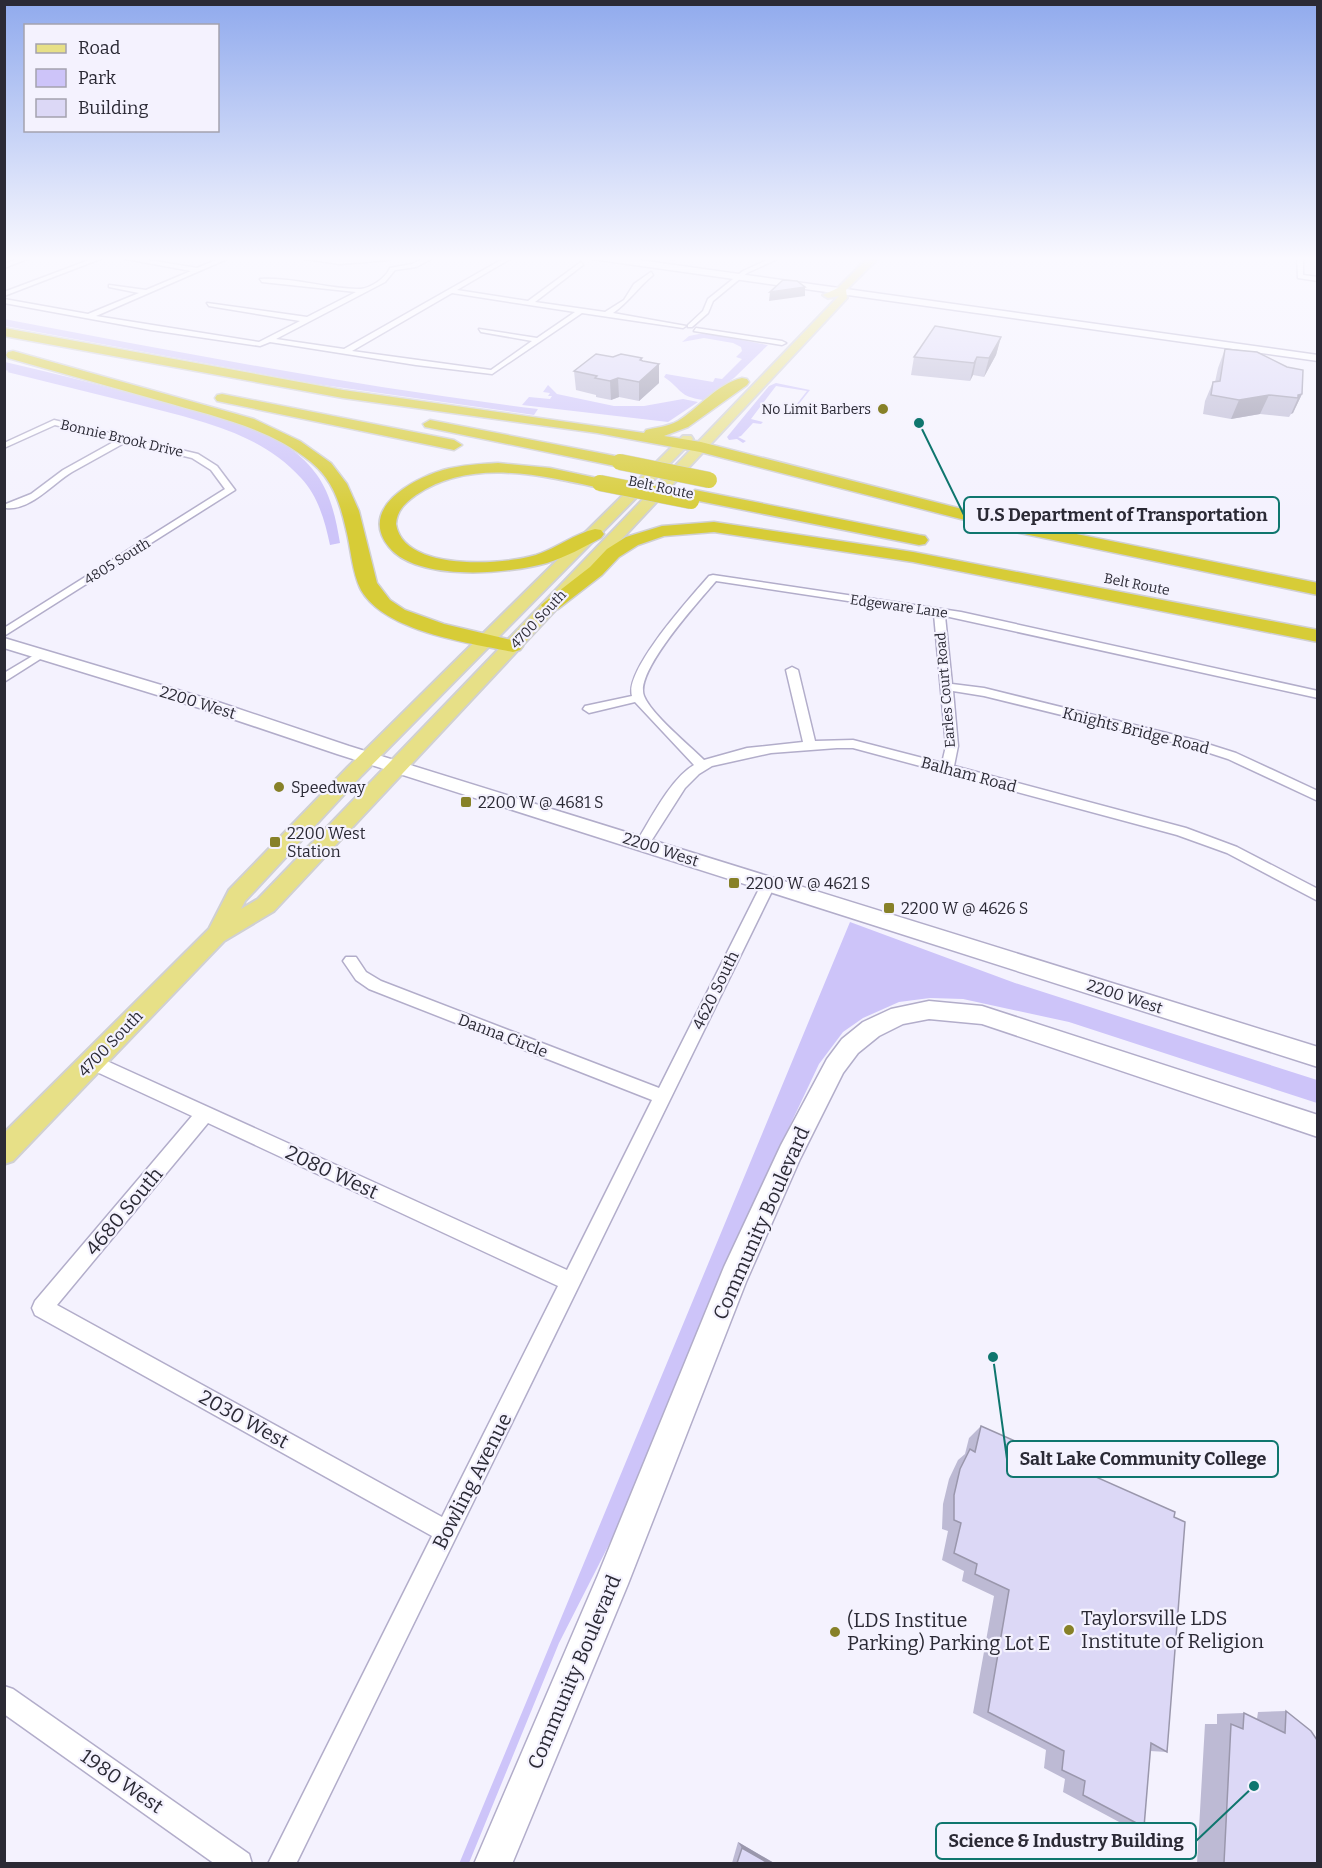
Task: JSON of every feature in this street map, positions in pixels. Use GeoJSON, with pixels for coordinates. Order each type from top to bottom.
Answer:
{"type":"FeatureCollection","features":[{"type":"Feature","properties":{"kind":"highway"},"geometry":{"type":"LineString","coordinates":[[34,343],[388,415]]}},
{"type":"Feature","properties":{"kind":"highway"},"geometry":{"type":"LineString","coordinates":[[65,343],[333,392],[683,443],[996,523],[1317,589]]}},
{"type":"Feature","properties":{"kind":"highway"},"geometry":{"type":"LineString","coordinates":[[9,354],[466,448]]}},
{"type":"Feature","properties":{"kind":"highway"},"geometry":{"type":"LineString","coordinates":[[9,354],[249,422],[283,437],[314,458],[334,476],[342,491],[364,574],[373,594],[392,611],[429,625],[513,646]]}},
{"type":"Feature","properties":{"kind":"highway"},"geometry":{"type":"LineString","coordinates":[[597,429],[649,434],[674,430],[682,427],[715,399],[746,378]]}},
{"type":"Feature","properties":{"kind":"highway","name":"Belt Route"},"geometry":{"type":"LineString","coordinates":[[411,420],[733,485]]}},
{"type":"Feature","properties":{"kind":"highway","name":"Belt Route"},"geometry":{"type":"LineString","coordinates":[[489,452],[602,479]]}},
{"type":"Feature","properties":{"kind":"highway"},"geometry":{"type":"LineString","coordinates":[[595,534],[536,561],[497,567],[469,568],[436,563],[410,553],[393,539],[387,523],[393,507],[409,492],[432,480],[461,472],[496,468],[526,469],[602,479],[693,498]]}},
{"type":"Feature","properties":{"kind":"highway","name":"Belt Route"},"geometry":{"type":"LineString","coordinates":[[693,498],[936,543]]}},
{"type":"Feature","properties":{"kind":"highway","name":"Belt Route"},"geometry":{"type":"LineString","coordinates":[[693,498],[876,538],[977,552],[1317,621]]}},
{"type":"Feature","properties":{"kind":"highway","name":"Belt Route"},"geometry":{"type":"LineString","coordinates":[[920,522],[1317,599]]}},
{"type":"Feature","properties":{"kind":"highway"},"geometry":{"type":"LineString","coordinates":[[551,605],[596,571],[613,553],[632,541],[662,531],[714,528],[913,557],[1317,636]]}},
{"type":"Feature","properties":{"kind":"main road"},"geometry":{"type":"LineString","coordinates":[[778,347],[782,343]]}},
{"type":"Feature","properties":{"kind":"main road","name":"4700 South"},"geometry":{"type":"LineString","coordinates":[[4,1152],[216,935],[266,905],[799,343]]}},
{"type":"Feature","properties":{"kind":"main road","name":"4700 South"},"geometry":{"type":"LineString","coordinates":[[216,935],[237,896],[368,758],[484,640],[595,534],[746,378]]}},
{"type":"Feature","properties":{"kind":"street"},"geometry":{"type":"LineString","coordinates":[[293,343],[492,372],[533,343]]}},
{"type":"Feature","properties":{"kind":"street"},"geometry":{"type":"LineString","coordinates":[[346,351],[360,343]]}},
{"type":"Feature","properties":{"kind":"street"},"geometry":{"type":"LineString","coordinates":[[761,343],[778,347]]}},
{"type":"Feature","properties":{"kind":"street"},"geometry":{"type":"LineString","coordinates":[[1213,343],[1317,358]]}},
{"type":"Feature","properties":{"kind":"street","name":"Bonnie Brook Drive"},"geometry":{"type":"LineString","coordinates":[[4,446],[54,422],[195,456],[214,468],[230,490]]}},
{"type":"Feature","properties":{"kind":"street"},"geometry":{"type":"LineString","coordinates":[[9,506],[34,496],[66,472],[127,438]]}},
{"type":"Feature","properties":{"kind":"street","name":"4805 South"},"geometry":{"type":"LineString","coordinates":[[4,633],[230,490]]}},
{"type":"Feature","properties":{"kind":"street","name":"Edgeware Lane"},"geometry":{"type":"LineString","coordinates":[[638,698],[636,686],[644,667],[713,578],[992,621],[1317,695]]}},
{"type":"Feature","properties":{"kind":"street","name":"Earles Court Road"},"geometry":{"type":"LineString","coordinates":[[939,612],[952,746],[947,768]]}},
{"type":"Feature","properties":{"kind":"street","name":"2200 West"},"geometry":{"type":"LineString","coordinates":[[4,643],[212,706],[368,758],[1317,1057]]}},
{"type":"Feature","properties":{"kind":"street"},"geometry":{"type":"LineString","coordinates":[[4,679],[41,654]]}},
{"type":"Feature","properties":{"kind":"street"},"geometry":{"type":"LineString","coordinates":[[792,670],[810,746]]}},
{"type":"Feature","properties":{"kind":"street","name":"Knights Bridge Road"},"geometry":{"type":"LineString","coordinates":[[946,687],[984,692],[1201,746],[1252,765],[1317,796]]}},
{"type":"Feature","properties":{"kind":"street"},"geometry":{"type":"LineString","coordinates":[[589,710],[638,698],[702,766]]}},
{"type":"Feature","properties":{"kind":"street","name":"Balham Road"},"geometry":{"type":"LineString","coordinates":[[643,843],[684,782],[692,772],[702,766],[738,754],[853,744],[1202,838],[1232,850],[1317,896]]}},
{"type":"Feature","properties":{"kind":"street","name":"4620 South"},"geometry":{"type":"LineString","coordinates":[[663,1097],[769,883]]}},
{"type":"Feature","properties":{"kind":"street","name":"Danna Circle"},"geometry":{"type":"LineString","coordinates":[[351,961],[361,976],[375,985],[663,1097]]}},
{"type":"Feature","properties":{"kind":"street","name":"Community Boulevard"},"geometry":{"type":"LineString","coordinates":[[493,1863],[611,1584],[734,1277],[790,1153],[834,1066],[850,1046],[870,1029],[899,1016],[929,1010],[981,1015],[1317,1126]]}},
{"type":"Feature","properties":{"kind":"street","name":"2080 West"},"geometry":{"type":"LineString","coordinates":[[92,1062],[572,1282]]}},
{"type":"Feature","properties":{"kind":"street","name":"Bowling Avenue"},"geometry":{"type":"LineString","coordinates":[[281,1863],[663,1097]]}},
{"type":"Feature","properties":{"kind":"street","name":"4680 South"},"geometry":{"type":"LineString","coordinates":[[42,1308],[206,1114]]}},
{"type":"Feature","properties":{"kind":"street","name":"2030 West"},"geometry":{"type":"LineString","coordinates":[[42,1308],[447,1532]]}},
{"type":"Feature","properties":{"kind":"street","name":"1980 West"},"geometry":{"type":"LineString","coordinates":[[5,1699],[238,1863]]}},
{"type":"Feature","properties":{"kind":"green space"},"geometry":{"type":"Polygon","coordinates":[[[97,343],[131,343],[337,380],[538,409],[534,415],[316,384],[97,343]]]}},
{"type":"Feature","properties":{"kind":"green space"},"geometry":{"type":"Polygon","coordinates":[[[733,343],[768,345],[734,378],[703,400],[685,395],[664,377],[666,374],[713,382],[715,378],[722,379],[742,359],[736,357],[742,351],[741,347],[733,343]]]}},
{"type":"Feature","properties":{"kind":"green space"},"geometry":{"type":"Polygon","coordinates":[[[5,362],[210,413],[259,431],[282,443],[301,457],[322,483],[332,508],[340,543],[330,545],[320,509],[301,478],[284,462],[246,438],[203,422],[7,372],[9,371],[5,370],[5,362]]]}},
{"type":"Feature","properties":{"kind":"green space"},"geometry":{"type":"Polygon","coordinates":[[[776,383],[810,390],[794,410],[789,409],[796,405],[807,391],[776,386],[751,419],[763,422],[753,423],[738,437],[746,441],[743,443],[737,439],[729,440],[727,437],[769,386],[776,383]]]}},
{"type":"Feature","properties":{"kind":"green space"},"geometry":{"type":"Polygon","coordinates":[[[548,385],[557,394],[614,406],[644,406],[683,399],[698,402],[668,422],[522,405],[529,397],[550,399],[552,396],[548,396],[550,393],[543,392],[548,385]]]}},
{"type":"Feature","properties":{"kind":"green space"},"geometry":{"type":"Polygon","coordinates":[[[850,922],[1015,983],[1317,1080],[1317,1103],[1069,1022],[963,999],[930,998],[899,1002],[863,1018],[843,1032],[819,1064],[723,1267],[624,1515],[559,1643],[469,1863],[459,1864],[850,922]]]}},
{"type":"Feature","properties":{"kind":"building"},"geometry":{"type":"Polygon","coordinates":[[[923,343],[997,343],[989,358],[977,357],[974,363],[914,357],[923,343]]]}},
{"type":"Feature","properties":{"kind":"building"},"geometry":{"type":"Polygon","coordinates":[[[1225,349],[1257,352],[1287,367],[1303,370],[1302,394],[1298,395],[1298,398],[1269,395],[1239,400],[1211,395],[1213,382],[1220,381],[1225,349]]]}},
{"type":"Feature","properties":{"kind":"building"},"geometry":{"type":"Polygon","coordinates":[[[596,354],[613,357],[621,354],[659,364],[639,382],[618,378],[610,381],[574,371],[596,354]]]}},
{"type":"Feature","properties":{"kind":"building","name":"Taylorsville LDS Institute of Religion"},"geometry":{"type":"Polygon","coordinates":[[[981,1426],[1175,1512],[1174,1517],[1185,1522],[1167,1752],[1151,1743],[1144,1827],[1083,1795],[1085,1781],[1062,1770],[1064,1751],[988,1712],[1009,1590],[975,1574],[977,1564],[954,1553],[961,1523],[954,1520],[954,1495],[960,1469],[970,1449],[975,1452],[981,1426]]]}},
{"type":"Feature","properties":{"kind":"building"},"geometry":{"type":"Polygon","coordinates":[[[1286,1711],[1311,1731],[1317,1740],[1317,1863],[1224,1863],[1231,1724],[1243,1729],[1244,1713],[1285,1733],[1286,1711]]]}},
{"type":"Feature","properties":{"kind":"building"},"geometry":{"type":"Polygon","coordinates":[[[742,1848],[768,1863],[737,1863],[742,1848]]]}},
{"type":"Feature","properties":{"kind":"place","name":"No Limit Barbers"},"geometry":{"type":"Point","coordinates":[883,409]}},
{"type":"Feature","properties":{"kind":"place","name":"U.S Department of Transportation"},"geometry":{"type":"Point","coordinates":[919,423]}},
{"type":"Feature","properties":{"kind":"place","name":"Speedway"},"geometry":{"type":"Point","coordinates":[279,787]}},
{"type":"Feature","properties":{"kind":"place","name":"2200 W @ 4681 S"},"geometry":{"type":"Point","coordinates":[466,802]}},
{"type":"Feature","properties":{"kind":"place","name":"2200 West Station"},"geometry":{"type":"Point","coordinates":[275,842]}},
{"type":"Feature","properties":{"kind":"place","name":"2200 W @ 4621 S"},"geometry":{"type":"Point","coordinates":[734,883]}},
{"type":"Feature","properties":{"kind":"place","name":"2200 W @ 4626 S"},"geometry":{"type":"Point","coordinates":[889,908]}},
{"type":"Feature","properties":{"kind":"place","name":"Salt Lake Community College"},"geometry":{"type":"Point","coordinates":[993,1357]}},
{"type":"Feature","properties":{"kind":"place","name":"Taylorsville LDS Institute of Religion"},"geometry":{"type":"Point","coordinates":[1069,1630]}},
{"type":"Feature","properties":{"kind":"place","name":"(LDS Institue Parking) Parking Lot E"},"geometry":{"type":"Point","coordinates":[835,1632]}},
{"type":"Feature","properties":{"kind":"place","name":"Science & Industry Building"},"geometry":{"type":"Point","coordinates":[1254,1786]}}]}
